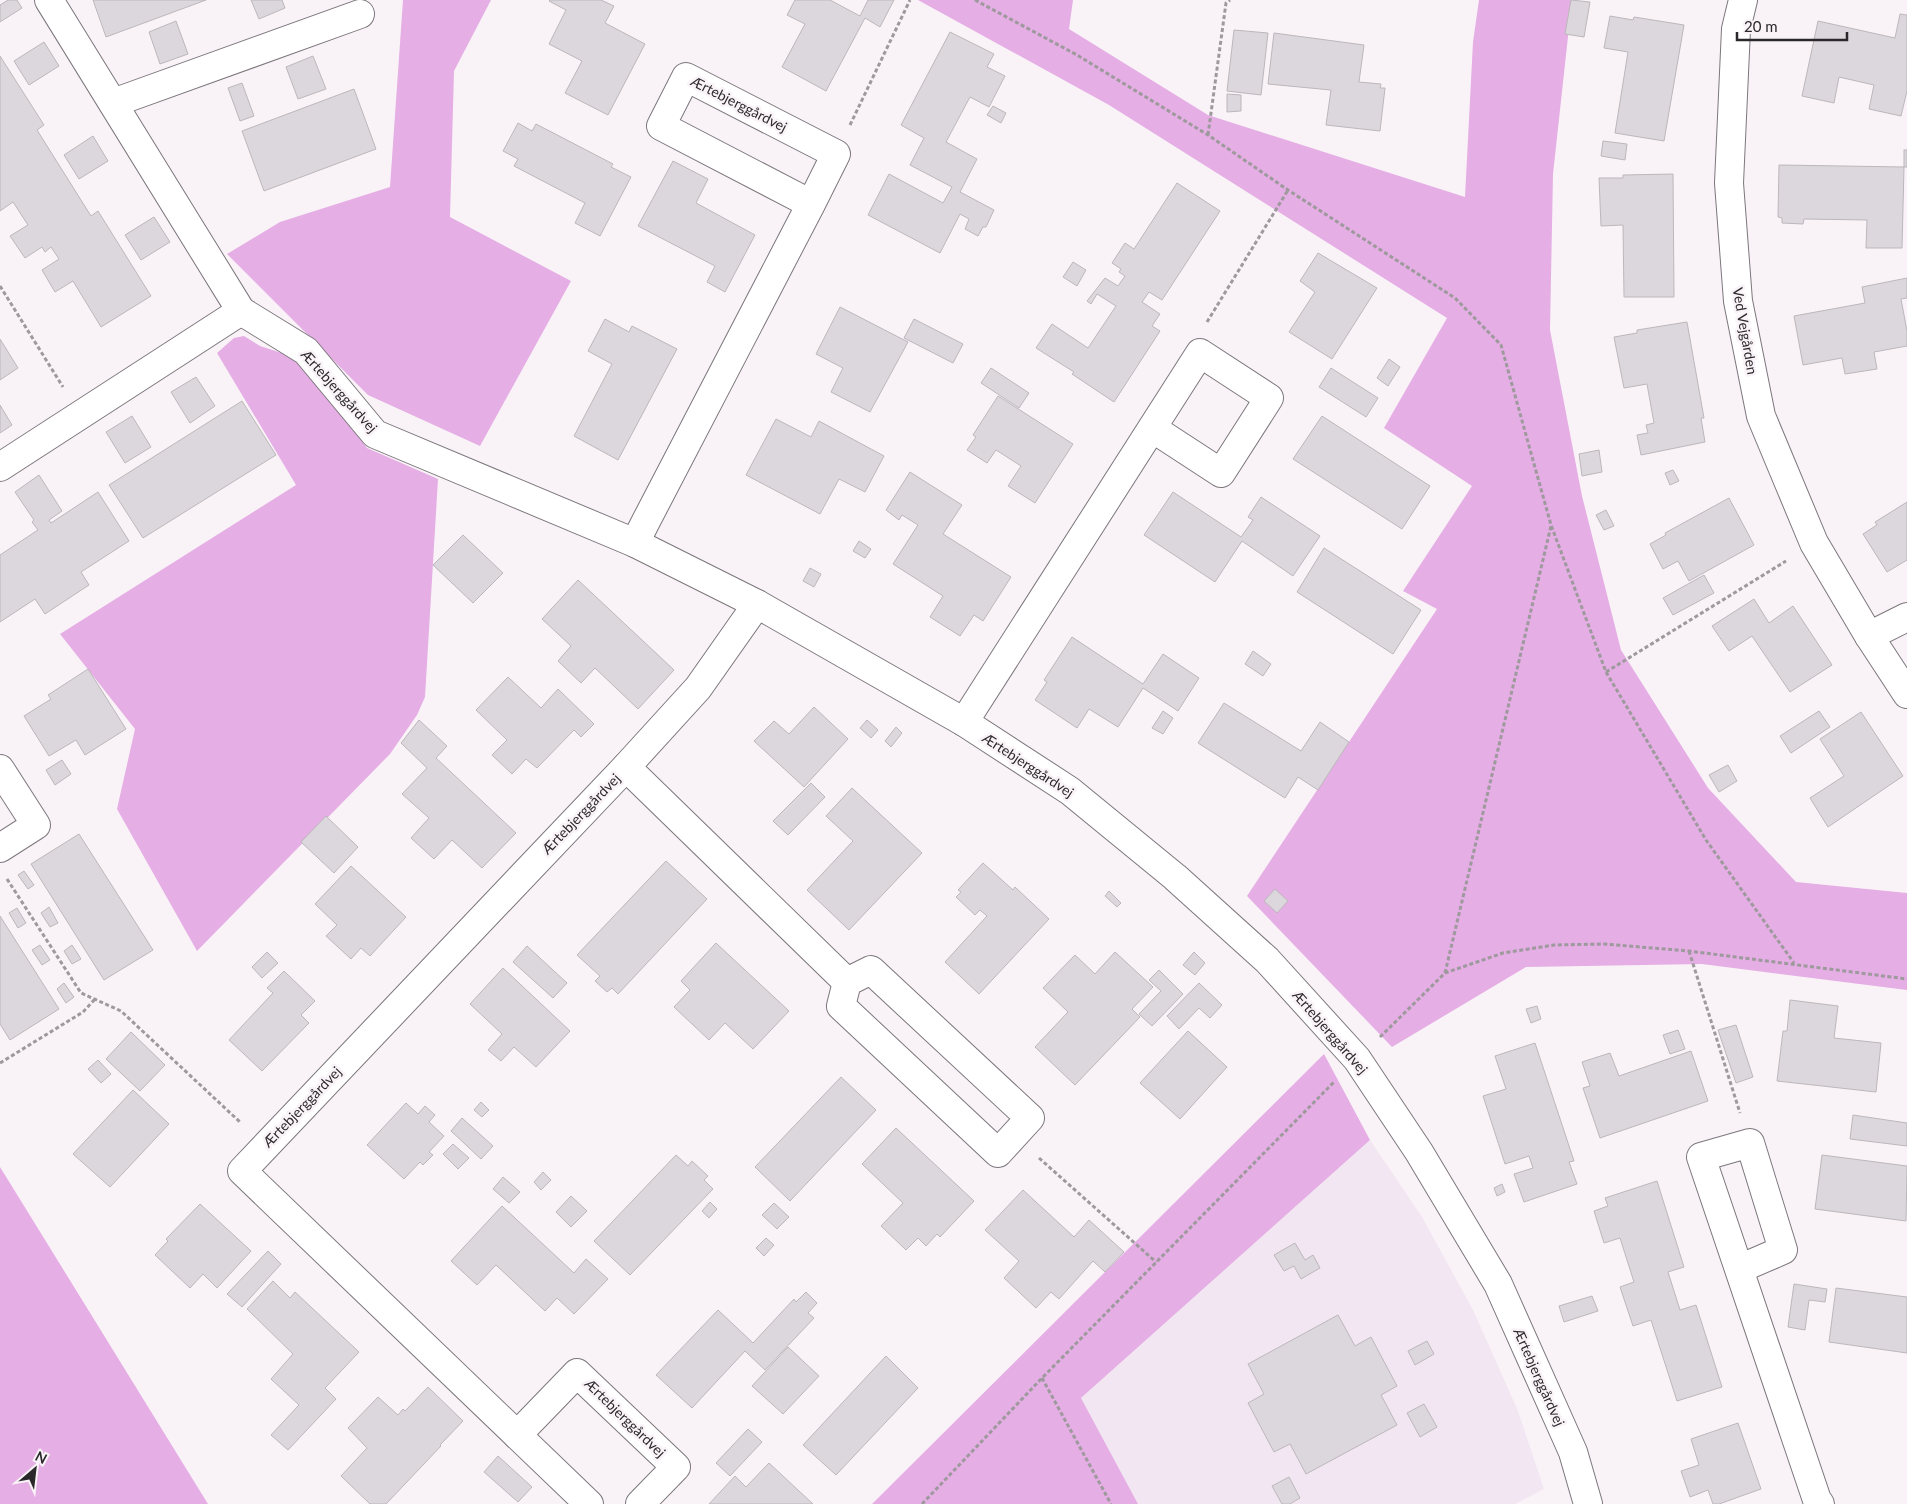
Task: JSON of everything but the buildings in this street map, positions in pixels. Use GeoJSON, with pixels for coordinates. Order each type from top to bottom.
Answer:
{"type":"FeatureCollection","features":[{"type":"Feature","properties":{"kind":"street","name":"Ærtebjerggårdvej"},"geometry":{"type":"LineString","coordinates":[[49,0],[240,311],[306,351],[375,434],[635,543],[757,604],[964,722],[1070,792],[1175,877],[1267,960],[1357,1059],[1419,1152],[1498,1284],[1573,1452],[1588,1504]]}},
{"type":"Feature","properties":{"kind":"street","name":"Ved Vejgården"},"geometry":{"type":"LineString","coordinates":[[1743,0],[1736,29],[1729,183],[1738,301],[1761,416],[1814,543],[1869,636],[1907,694]]}},
{"type":"Feature","properties":{"kind":"street"},"geometry":{"type":"LineString","coordinates":[[113,102],[360,14]]}},
{"type":"Feature","properties":{"kind":"street","name":"Ærtebjerggårdvej"},"geometry":{"type":"LineString","coordinates":[[810,204],[660,126],[677,93],[686,77],[836,154]]}},
{"type":"Feature","properties":{"kind":"street"},"geometry":{"type":"LineString","coordinates":[[635,543],[836,154]]}},
{"type":"Feature","properties":{"kind":"street"},"geometry":{"type":"LineString","coordinates":[[0,467],[240,311]]}},
{"type":"Feature","properties":{"kind":"street"},"geometry":{"type":"LineString","coordinates":[[964,722],[1152,428],[1200,353],[1270,398],[1221,473],[1152,428]]}},
{"type":"Feature","properties":{"kind":"street","name":"Ærtebjerggårdvej"},"geometry":{"type":"LineString","coordinates":[[589,1504],[242,1171],[626,767],[698,688],[757,604]]}},
{"type":"Feature","properties":{"kind":"street"},"geometry":{"type":"LineString","coordinates":[[1869,636],[1907,617]]}},
{"type":"Feature","properties":{"kind":"street","name":"Ærtebjerggårdvej"},"geometry":{"type":"LineString","coordinates":[[626,767],[847,982]]}},
{"type":"Feature","properties":{"kind":"street"},"geometry":{"type":"LineString","coordinates":[[0,769],[36,825],[0,848]]}},
{"type":"Feature","properties":{"kind":"street"},"geometry":{"type":"LineString","coordinates":[[871,970],[1030,1118],[998,1153],[842,1006],[847,982],[871,970]]}},
{"type":"Feature","properties":{"kind":"street"},"geometry":{"type":"LineString","coordinates":[[1739,1269],[1783,1250],[1750,1143],[1701,1157],[1739,1269],[1820,1504]]}},
{"type":"Feature","properties":{"kind":"street","name":"Ærtebjerggårdvej"},"geometry":{"type":"LineString","coordinates":[[517,1435],[578,1373],[676,1467],[640,1504]]}},
{"type":"Feature","properties":{"kind":"path"},"geometry":{"type":"LineString","coordinates":[[836,154],[910,0]]}},
{"type":"Feature","properties":{"kind":"path"},"geometry":{"type":"LineString","coordinates":[[975,0],[1077,55],[1208,135],[1288,190],[1456,298],[1501,345],[1551,525],[1606,672],[1706,840],[1794,963]]}},
{"type":"Feature","properties":{"kind":"path"},"geometry":{"type":"LineString","coordinates":[[1208,135],[1226,3],[1230,0]]}},
{"type":"Feature","properties":{"kind":"path"},"geometry":{"type":"LineString","coordinates":[[1200,353],[1207,322],[1288,190]]}},
{"type":"Feature","properties":{"kind":"path"},"geometry":{"type":"LineString","coordinates":[[0,286],[68,395],[95,405]]}},
{"type":"Feature","properties":{"kind":"path"},"geometry":{"type":"LineString","coordinates":[[1445,973],[1551,525]]}},
{"type":"Feature","properties":{"kind":"path"},"geometry":{"type":"LineString","coordinates":[[1606,672],[1814,543]]}},
{"type":"Feature","properties":{"kind":"path"},"geometry":{"type":"LineString","coordinates":[[5,877],[81,993],[121,1010],[265,1146]]}},
{"type":"Feature","properties":{"kind":"path"},"geometry":{"type":"LineString","coordinates":[[1688,951],[1750,1143]]}},
{"type":"Feature","properties":{"kind":"path"},"geometry":{"type":"LineString","coordinates":[[0,1063],[83,1012],[95,999]]}},
{"type":"Feature","properties":{"kind":"path"},"geometry":{"type":"LineString","coordinates":[[1014,1136],[1156,1262]]}},
{"type":"Feature","properties":{"kind":"path"},"geometry":{"type":"LineString","coordinates":[[1042,1378],[1111,1504]]}},
{"type":"Feature","properties":{"kind":"shaded area"},"geometry":{"type":"Polygon","coordinates":[[[403,0],[491,0],[454,71],[450,217],[571,281],[480,446],[368,395],[227,254],[280,222],[390,187],[403,0]]]}},
{"type":"Feature","properties":{"kind":"shaded area"},"geometry":{"type":"Polygon","coordinates":[[[918,0],[1073,0],[1069,29],[1208,115],[1465,197],[1473,42],[1479,0],[1572,0],[1553,174],[1550,330],[1582,496],[1621,650],[1708,788],[1796,882],[1907,893],[1907,990],[1702,964],[1526,967],[1392,1047],[1247,896],[1437,609],[1403,591],[1472,486],[1384,428],[1447,318],[1109,105],[918,0]]]}},
{"type":"Feature","properties":{"kind":"shaded area"},"geometry":{"type":"Polygon","coordinates":[[[244,336],[260,346],[297,358],[367,448],[438,479],[425,697],[417,715],[390,754],[197,951],[117,809],[135,729],[60,634],[296,485],[217,353],[234,338],[244,336]]]}},
{"type":"Feature","properties":{"kind":"shaded area"},"geometry":{"type":"Polygon","coordinates":[[[1324,1054],[1370,1140],[1081,1398],[1138,1504],[872,1504],[1324,1054]]]}},
{"type":"Feature","properties":{"kind":"shaded area"},"geometry":{"type":"Polygon","coordinates":[[[1370,1140],[1422,1217],[1473,1310],[1518,1411],[1544,1489],[1515,1504],[1138,1504],[1081,1398],[1370,1140]]]}},
{"type":"Feature","properties":{"kind":"shaded area"},"geometry":{"type":"Polygon","coordinates":[[[0,1167],[208,1504],[0,1504],[0,1167]]]}}]}
